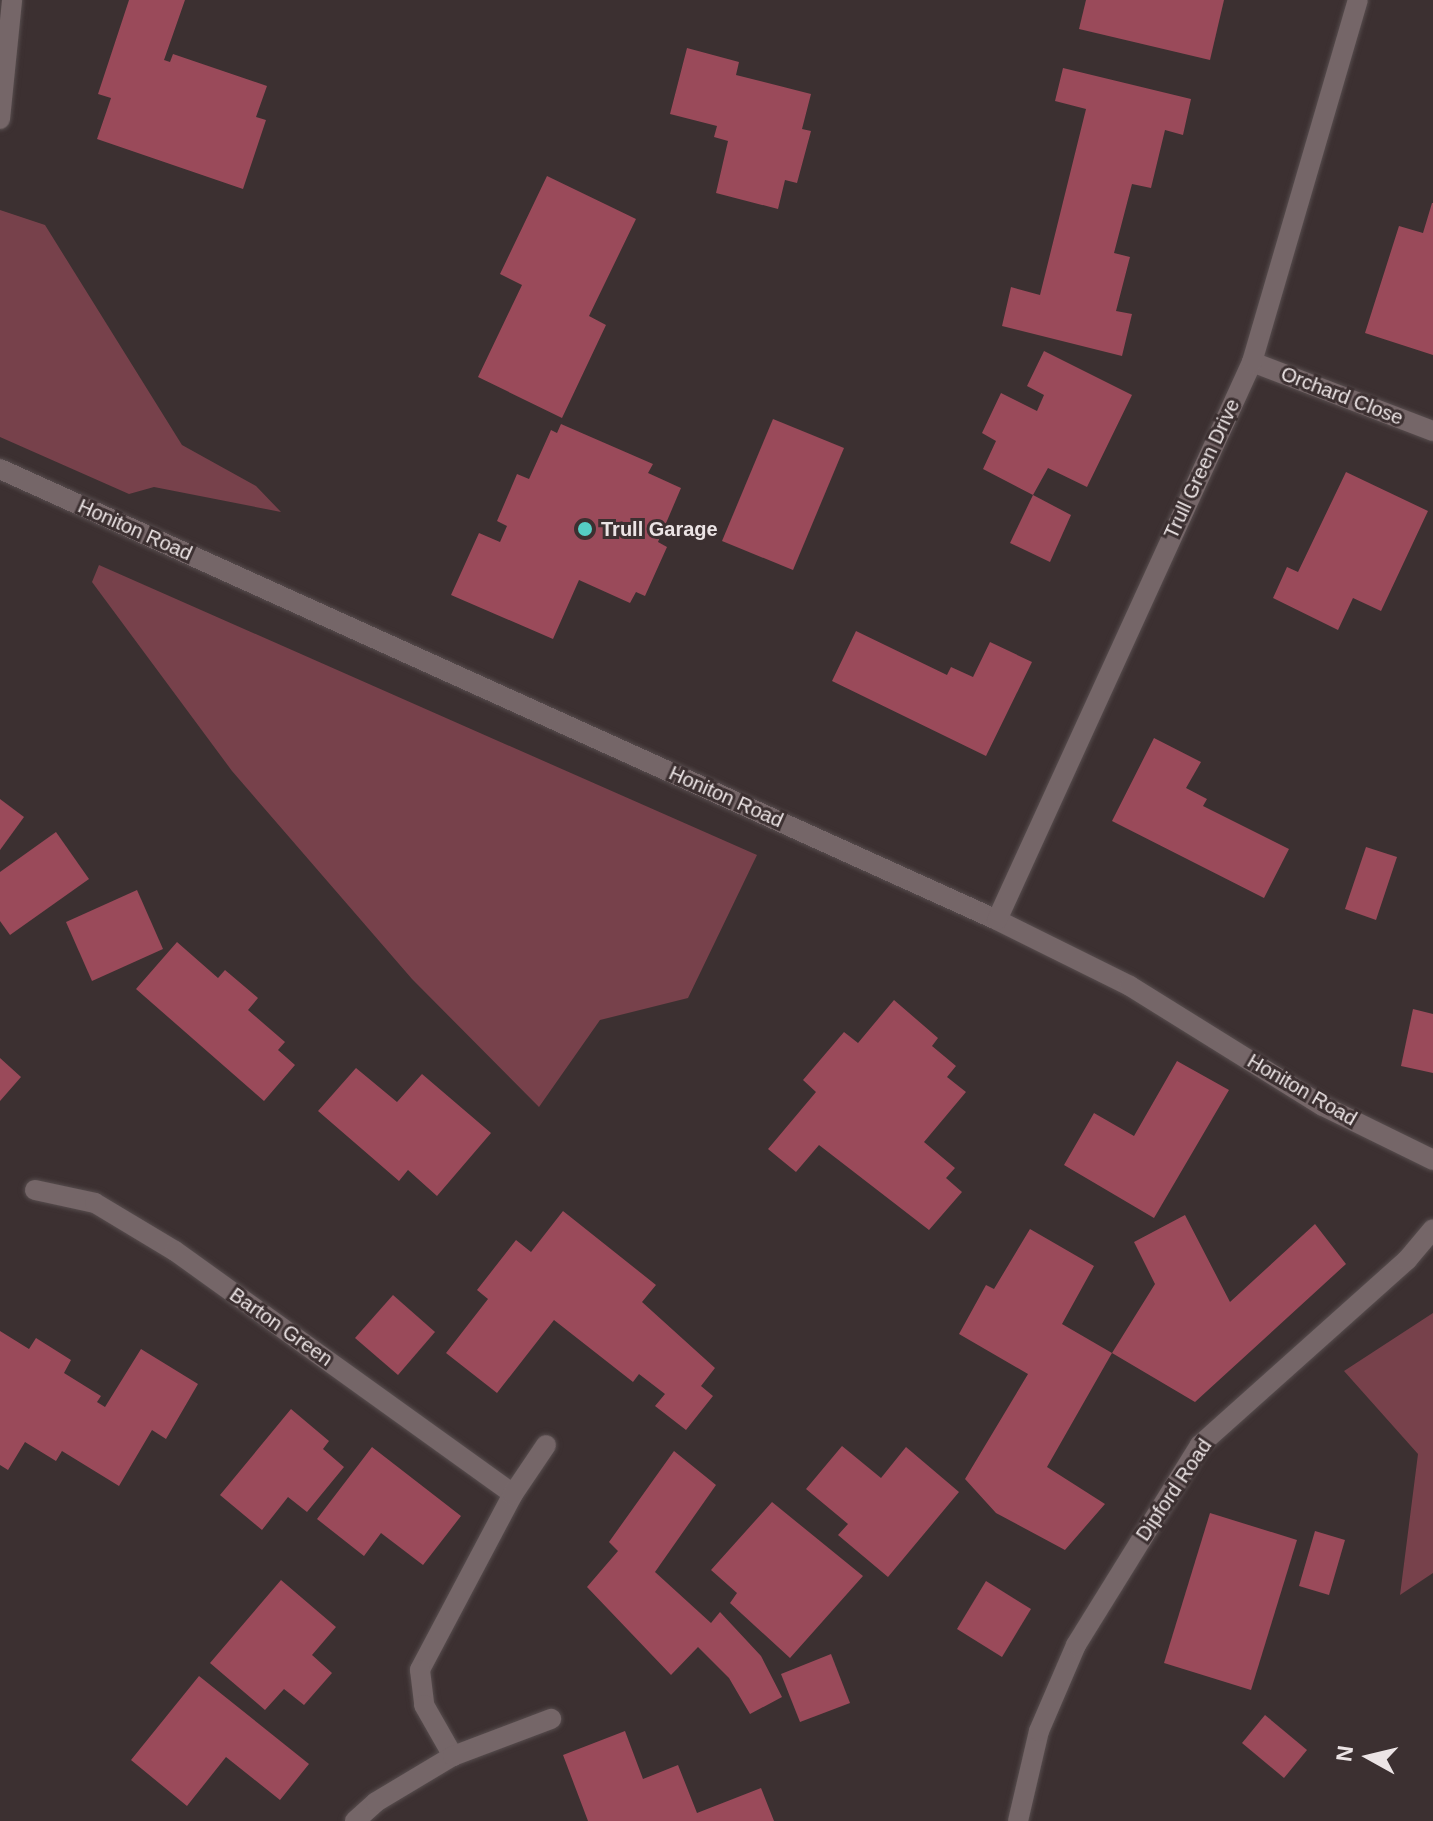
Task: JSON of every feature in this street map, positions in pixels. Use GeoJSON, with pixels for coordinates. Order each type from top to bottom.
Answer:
{"type":"FeatureCollection","features":[{"type":"Feature","properties":{"kind":"street"},"geometry":{"type":"LineString","coordinates":[[0,119],[12,0]]}},
{"type":"Feature","properties":{"kind":"street","name":"Trull Green Drive"},"geometry":{"type":"LineString","coordinates":[[997,920],[1252,362],[1358,0]]}},
{"type":"Feature","properties":{"kind":"street","name":"Orchard Close"},"geometry":{"type":"LineString","coordinates":[[1252,362],[1433,431]]}},
{"type":"Feature","properties":{"kind":"street","name":"Honiton Road"},"geometry":{"type":"LineString","coordinates":[[0,469],[997,920],[1130,986],[1323,1106],[1433,1160]]}},
{"type":"Feature","properties":{"kind":"street","name":"Barton Green"},"geometry":{"type":"LineString","coordinates":[[35,1190],[95,1203],[175,1251],[513,1494]]}},
{"type":"Feature","properties":{"kind":"street","name":"Dipford Road"},"geometry":{"type":"LineString","coordinates":[[1018,1821],[1039,1731],[1076,1645],[1200,1445],[1407,1260],[1433,1229]]}},
{"type":"Feature","properties":{"kind":"street"},"geometry":{"type":"LineString","coordinates":[[453,1756],[424,1705],[420,1670],[513,1494],[546,1445]]}},
{"type":"Feature","properties":{"kind":"street"},"geometry":{"type":"LineString","coordinates":[[355,1821],[376,1802],[453,1756],[551,1719]]}},
{"type":"Feature","properties":{"kind":"shaded area"},"geometry":{"type":"Polygon","coordinates":[[[0,210],[45,225],[182,445],[256,486],[281,512],[154,487],[129,494],[0,437],[0,210]]]}},
{"type":"Feature","properties":{"kind":"shaded area"},"geometry":{"type":"Polygon","coordinates":[[[99,565],[757,855],[688,998],[600,1020],[539,1107],[412,979],[232,771],[92,582],[99,565]]]}},
{"type":"Feature","properties":{"kind":"shaded area"},"geometry":{"type":"Polygon","coordinates":[[[1433,1313],[1433,1573],[1400,1595],[1418,1454],[1344,1371],[1433,1313]]]}},
{"type":"Feature","properties":{"kind":"building"},"geometry":{"type":"Polygon","coordinates":[[[129,0],[185,0],[164,60],[170,62],[173,54],[267,86],[256,117],[266,120],[243,189],[97,139],[111,98],[98,94],[129,0]]]}},
{"type":"Feature","properties":{"kind":"building"},"geometry":{"type":"Polygon","coordinates":[[[1086,0],[1224,0],[1210,60],[1079,29],[1086,0]]]}},
{"type":"Feature","properties":{"kind":"building"},"geometry":{"type":"Polygon","coordinates":[[[687,48],[739,62],[736,75],[811,94],[802,129],[811,131],[797,183],[785,180],[778,209],[716,193],[728,141],[714,137],[717,126],[670,114],[687,48]]]}},
{"type":"Feature","properties":{"kind":"building"},"geometry":{"type":"Polygon","coordinates":[[[1063,68],[1191,99],[1183,135],[1165,130],[1151,188],[1132,184],[1114,253],[1130,257],[1116,311],[1132,314],[1122,356],[1002,326],[1011,287],[1040,295],[1086,109],[1055,101],[1063,68]]]}},
{"type":"Feature","properties":{"kind":"building"},"geometry":{"type":"Polygon","coordinates":[[[547,176],[636,219],[589,316],[606,325],[562,418],[478,377],[522,285],[500,274],[547,176]]]}},
{"type":"Feature","properties":{"kind":"building"},"geometry":{"type":"Polygon","coordinates":[[[1432,203],[1433,355],[1365,333],[1399,226],[1423,233],[1432,203]]]}},
{"type":"Feature","properties":{"kind":"building"},"geometry":{"type":"Polygon","coordinates":[[[1044,351],[1132,395],[1087,487],[1048,468],[1033,495],[983,469],[996,441],[982,433],[1001,393],[1037,411],[1044,395],[1027,386],[1044,351]]]}},
{"type":"Feature","properties":{"kind":"building"},"geometry":{"type":"Polygon","coordinates":[[[773,419],[844,448],[793,570],[722,541],[773,419]]]}},
{"type":"Feature","properties":{"kind":"building","name":"Trull Garage"},"geometry":{"type":"Polygon","coordinates":[[[561,424],[653,464],[648,473],[681,488],[658,542],[667,547],[645,596],[636,592],[630,603],[579,580],[553,639],[451,595],[479,533],[500,542],[507,526],[497,521],[517,474],[529,479],[551,430],[557,433],[561,424]]]}},
{"type":"Feature","properties":{"kind":"building"},"geometry":{"type":"Polygon","coordinates":[[[1346,472],[1428,511],[1381,611],[1353,598],[1338,630],[1273,598],[1287,567],[1298,572],[1346,472]]]}},
{"type":"Feature","properties":{"kind":"building"},"geometry":{"type":"Polygon","coordinates":[[[1033,495],[1071,515],[1050,562],[1010,543],[1033,495]]]}},
{"type":"Feature","properties":{"kind":"building"},"geometry":{"type":"Polygon","coordinates":[[[856,631],[947,675],[951,667],[973,677],[990,642],[1032,662],[986,756],[832,681],[856,631]]]}},
{"type":"Feature","properties":{"kind":"building"},"geometry":{"type":"Polygon","coordinates":[[[1154,738],[1201,762],[1186,788],[1207,799],[1203,806],[1289,849],[1264,898],[1112,821],[1154,738]]]}},
{"type":"Feature","properties":{"kind":"building"},"geometry":{"type":"Polygon","coordinates":[[[0,799],[24,817],[0,850],[0,799]]]}},
{"type":"Feature","properties":{"kind":"building"},"geometry":{"type":"Polygon","coordinates":[[[56,832],[89,879],[10,935],[0,921],[0,872],[56,832]]]}},
{"type":"Feature","properties":{"kind":"building"},"geometry":{"type":"Polygon","coordinates":[[[1366,847],[1397,857],[1376,920],[1345,909],[1366,847]]]}},
{"type":"Feature","properties":{"kind":"building"},"geometry":{"type":"Polygon","coordinates":[[[137,890],[163,949],[92,981],[66,922],[137,890]]]}},
{"type":"Feature","properties":{"kind":"building"},"geometry":{"type":"Polygon","coordinates":[[[177,942],[218,978],[225,970],[258,998],[248,1010],[285,1042],[278,1050],[295,1065],[264,1101],[136,989],[177,942]]]}},
{"type":"Feature","properties":{"kind":"building"},"geometry":{"type":"Polygon","coordinates":[[[894,1000],[938,1038],[932,1046],[956,1066],[947,1077],[966,1092],[924,1142],[955,1168],[946,1178],[962,1192],[929,1230],[819,1145],[796,1172],[768,1149],[816,1092],[803,1080],[844,1032],[858,1043],[894,1000]]]}},
{"type":"Feature","properties":{"kind":"building"},"geometry":{"type":"Polygon","coordinates":[[[1413,1009],[1433,1014],[1433,1073],[1401,1066],[1413,1009]]]}},
{"type":"Feature","properties":{"kind":"building"},"geometry":{"type":"Polygon","coordinates":[[[0,1058],[21,1077],[0,1101],[0,1058]]]}},
{"type":"Feature","properties":{"kind":"building"},"geometry":{"type":"Polygon","coordinates":[[[1177,1061],[1229,1090],[1154,1218],[1064,1165],[1094,1113],[1134,1136],[1177,1061]]]}},
{"type":"Feature","properties":{"kind":"building"},"geometry":{"type":"Polygon","coordinates":[[[356,1068],[397,1102],[422,1074],[491,1133],[437,1196],[408,1170],[399,1181],[318,1111],[356,1068]]]}},
{"type":"Feature","properties":{"kind":"building"},"geometry":{"type":"Polygon","coordinates":[[[563,1211],[656,1285],[642,1302],[715,1368],[701,1386],[713,1396],[686,1430],[655,1406],[665,1394],[639,1374],[633,1382],[554,1320],[497,1393],[446,1353],[488,1299],[477,1290],[516,1240],[531,1252],[563,1211]]]}},
{"type":"Feature","properties":{"kind":"building"},"geometry":{"type":"Polygon","coordinates":[[[1185,1215],[1230,1302],[1315,1224],[1346,1264],[1195,1402],[1112,1353],[1155,1284],[1134,1242],[1185,1215]]]}},
{"type":"Feature","properties":{"kind":"building"},"geometry":{"type":"Polygon","coordinates":[[[1030,1229],[1094,1266],[1062,1324],[1112,1353],[1047,1467],[1105,1504],[1065,1550],[996,1513],[965,1479],[1028,1374],[959,1334],[986,1285],[994,1289],[1030,1229]]]}},
{"type":"Feature","properties":{"kind":"building"},"geometry":{"type":"Polygon","coordinates":[[[393,1295],[435,1332],[398,1375],[355,1338],[393,1295]]]}},
{"type":"Feature","properties":{"kind":"building"},"geometry":{"type":"Polygon","coordinates":[[[0,1331],[29,1349],[36,1338],[71,1360],[64,1373],[101,1396],[97,1402],[105,1407],[141,1349],[198,1384],[166,1439],[152,1430],[119,1486],[62,1451],[56,1461],[25,1442],[8,1470],[0,1465],[0,1331]]]}},
{"type":"Feature","properties":{"kind":"building"},"geometry":{"type":"Polygon","coordinates":[[[291,1409],[329,1441],[323,1449],[344,1467],[307,1512],[288,1497],[262,1530],[220,1495],[291,1409]]]}},
{"type":"Feature","properties":{"kind":"building"},"geometry":{"type":"Polygon","coordinates":[[[842,1446],[881,1478],[906,1447],[959,1492],[888,1577],[838,1535],[848,1524],[806,1489],[842,1446]]]}},
{"type":"Feature","properties":{"kind":"building"},"geometry":{"type":"Polygon","coordinates":[[[372,1447],[461,1516],[423,1565],[381,1533],[364,1556],[317,1519],[372,1447]]]}},
{"type":"Feature","properties":{"kind":"building"},"geometry":{"type":"Polygon","coordinates":[[[674,1451],[716,1485],[655,1572],[711,1623],[720,1612],[761,1656],[782,1697],[750,1714],[729,1678],[698,1647],[671,1675],[587,1587],[618,1551],[609,1542],[674,1451]]]}},
{"type":"Feature","properties":{"kind":"building"},"geometry":{"type":"Polygon","coordinates":[[[772,1502],[863,1576],[790,1658],[730,1603],[737,1593],[711,1570],[772,1502]]]}},
{"type":"Feature","properties":{"kind":"building"},"geometry":{"type":"Polygon","coordinates":[[[1210,1513],[1297,1540],[1251,1690],[1164,1663],[1210,1513]]]}},
{"type":"Feature","properties":{"kind":"building"},"geometry":{"type":"Polygon","coordinates":[[[1315,1531],[1345,1540],[1329,1595],[1299,1586],[1315,1531]]]}},
{"type":"Feature","properties":{"kind":"building"},"geometry":{"type":"Polygon","coordinates":[[[281,1580],[336,1627],[312,1655],[332,1673],[304,1705],[284,1689],[265,1710],[210,1663],[281,1580]]]}},
{"type":"Feature","properties":{"kind":"building"},"geometry":{"type":"Polygon","coordinates":[[[986,1581],[1031,1609],[1002,1657],[957,1629],[986,1581]]]}},
{"type":"Feature","properties":{"kind":"building"},"geometry":{"type":"Polygon","coordinates":[[[831,1654],[850,1703],[800,1722],[781,1674],[831,1654]]]}},
{"type":"Feature","properties":{"kind":"building"},"geometry":{"type":"Polygon","coordinates":[[[199,1676],[309,1764],[280,1800],[226,1757],[187,1806],[131,1760],[199,1676]]]}},
{"type":"Feature","properties":{"kind":"building"},"geometry":{"type":"Polygon","coordinates":[[[1265,1715],[1307,1750],[1284,1778],[1242,1743],[1265,1715]]]}},
{"type":"Feature","properties":{"kind":"building"},"geometry":{"type":"Polygon","coordinates":[[[625,1731],[643,1779],[678,1765],[697,1813],[761,1788],[774,1821],[588,1821],[563,1755],[625,1731]]]}},
{"type":"Feature","properties":{"kind":"place","name":"Trull Garage"},"geometry":{"type":"Point","coordinates":[585,529]}}]}
